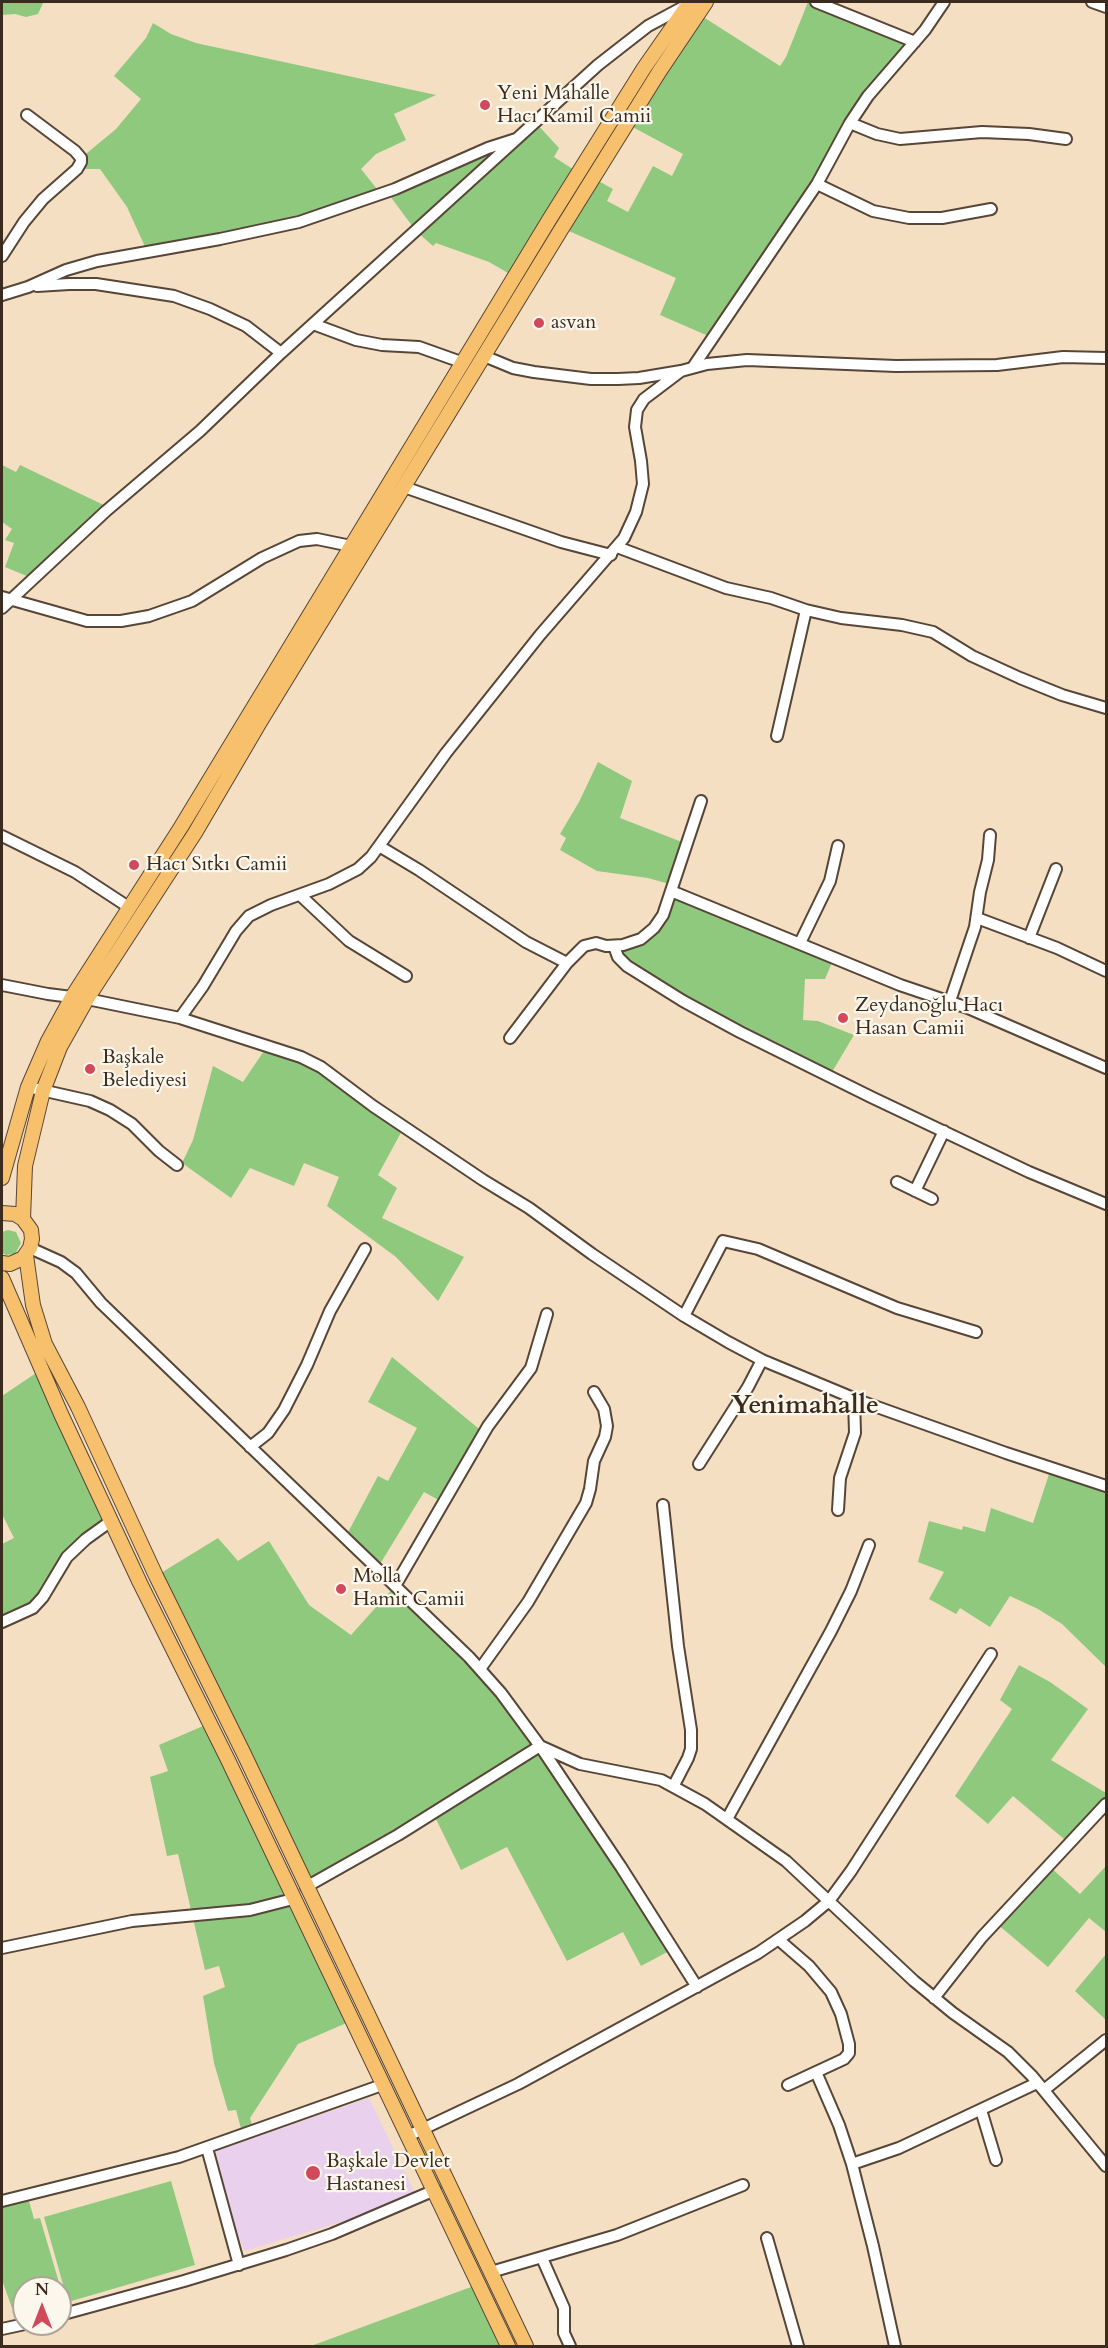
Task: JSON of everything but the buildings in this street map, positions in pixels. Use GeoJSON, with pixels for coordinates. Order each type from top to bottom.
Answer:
{"type":"FeatureCollection","features":[{"type":"Feature","properties":{"kind":"main road"},"geometry":{"type":"LineString","coordinates":[[23,1219],[25,1166],[43,1091],[60,1047],[87,999],[195,833],[260,722],[659,72],[706,2]]}},
{"type":"Feature","properties":{"kind":"main road"},"geometry":{"type":"LineString","coordinates":[[2,1174],[28,1086],[48,1041],[72,997],[181,827],[567,192],[644,68],[688,3]]}},
{"type":"Feature","properties":{"kind":"main road"},"geometry":{"type":"LineString","coordinates":[[2,1214],[15,1214],[23,1219],[31,1230],[28,1252],[33,1305],[45,1344],[78,1407],[156,1576],[526,2346]]}},
{"type":"Feature","properties":{"kind":"main road"},"geometry":{"type":"LineString","coordinates":[[2,1263],[15,1262],[28,1252]]}},
{"type":"Feature","properties":{"kind":"main road"},"geometry":{"type":"LineString","coordinates":[[2,1278],[61,1414],[111,1521],[228,1760],[382,2085],[435,2190],[508,2346]]}},
{"type":"Feature","properties":{"kind":"street"},"geometry":{"type":"LineString","coordinates":[[816,2],[915,42]]}},
{"type":"Feature","properties":{"kind":"street"},"geometry":{"type":"LineString","coordinates":[[693,367],[817,184],[850,123],[868,96],[915,42],[944,2]]}},
{"type":"Feature","properties":{"kind":"street"},"geometry":{"type":"LineString","coordinates":[[1092,2],[1107,7]]}},
{"type":"Feature","properties":{"kind":"street"},"geometry":{"type":"LineString","coordinates":[[2,608],[6,598],[234,399],[281,353],[629,40],[688,3]]}},
{"type":"Feature","properties":{"kind":"street"},"geometry":{"type":"LineString","coordinates":[[2,256],[24,222],[43,199],[77,169],[81,162],[81,158],[75,151],[27,115]]}},
{"type":"Feature","properties":{"kind":"street"},"geometry":{"type":"LineString","coordinates":[[850,123],[877,134],[900,139],[982,132],[1029,134],[1066,140]]}},
{"type":"Feature","properties":{"kind":"street"},"geometry":{"type":"LineString","coordinates":[[2,295],[28,287],[66,270],[97,261],[220,240],[299,222],[395,189],[488,148],[519,138]]}},
{"type":"Feature","properties":{"kind":"street"},"geometry":{"type":"LineString","coordinates":[[817,184],[873,211],[909,218],[942,218],[991,208]]}},
{"type":"Feature","properties":{"kind":"street"},"geometry":{"type":"LineString","coordinates":[[28,287],[83,284],[174,296],[210,309],[246,326],[281,353]]}},
{"type":"Feature","properties":{"kind":"street"},"geometry":{"type":"LineString","coordinates":[[313,324],[356,340],[382,345],[419,347],[464,363]]}},
{"type":"Feature","properties":{"kind":"street"},"geometry":{"type":"LineString","coordinates":[[484,356],[513,368],[591,379],[639,378],[693,367],[747,360],[896,366],[997,364],[1063,357],[1107,358]]}},
{"type":"Feature","properties":{"kind":"street"},"geometry":{"type":"LineString","coordinates":[[180,1018],[249,916],[271,905],[329,884],[358,869],[379,846],[453,744],[540,635],[614,551],[631,525],[643,484],[635,427],[637,410],[644,399],[681,371]]}},
{"type":"Feature","properties":{"kind":"street"},"geometry":{"type":"LineString","coordinates":[[404,487],[561,542],[614,551],[726,588],[771,598],[806,610],[841,618],[902,625],[933,632],[972,656],[1014,675],[1062,695],[1107,708]]}},
{"type":"Feature","properties":{"kind":"street"},"geometry":{"type":"LineString","coordinates":[[6,598],[87,621],[128,620],[149,616],[192,601],[262,558],[299,541],[317,539],[351,546]]}},
{"type":"Feature","properties":{"kind":"street"},"geometry":{"type":"LineString","coordinates":[[777,736],[806,610]]}},
{"type":"Feature","properties":{"kind":"street"},"geometry":{"type":"LineString","coordinates":[[510,1038],[567,963],[584,946],[590,944],[615,946],[640,939],[654,928],[663,915],[701,801]]}},
{"type":"Feature","properties":{"kind":"street"},"geometry":{"type":"LineString","coordinates":[[950,1001],[977,918],[980,892],[988,860],[990,835]]}},
{"type":"Feature","properties":{"kind":"street"},"geometry":{"type":"LineString","coordinates":[[2,836],[75,872],[130,908]]}},
{"type":"Feature","properties":{"kind":"street"},"geometry":{"type":"LineString","coordinates":[[379,846],[526,942],[567,963]]}},
{"type":"Feature","properties":{"kind":"street"},"geometry":{"type":"LineString","coordinates":[[800,943],[830,881],[838,846]]}},
{"type":"Feature","properties":{"kind":"street"},"geometry":{"type":"LineString","coordinates":[[1029,938],[1056,868]]}},
{"type":"Feature","properties":{"kind":"street"},"geometry":{"type":"LineString","coordinates":[[671,891],[900,985],[950,1001],[1107,1068]]}},
{"type":"Feature","properties":{"kind":"street"},"geometry":{"type":"LineString","coordinates":[[300,895],[349,941],[406,976]]}},
{"type":"Feature","properties":{"kind":"street"},"geometry":{"type":"LineString","coordinates":[[977,918],[1107,970]]}},
{"type":"Feature","properties":{"kind":"street"},"geometry":{"type":"LineString","coordinates":[[615,946],[622,962],[682,1001],[797,1061],[1029,1172],[1107,1204]]}},
{"type":"Feature","properties":{"kind":"street"},"geometry":{"type":"LineString","coordinates":[[2,985],[180,1018],[285,1051],[321,1067],[373,1106],[529,1208],[684,1316],[762,1360],[854,1399],[1006,1454],[1107,1486]]}},
{"type":"Feature","properties":{"kind":"street"},"geometry":{"type":"LineString","coordinates":[[28,1086],[77,1098],[110,1110],[132,1124],[177,1165]]}},
{"type":"Feature","properties":{"kind":"street"},"geometry":{"type":"LineString","coordinates":[[915,1191],[944,1131]]}},
{"type":"Feature","properties":{"kind":"street"},"geometry":{"type":"LineString","coordinates":[[897,1182],[932,1199]]}},
{"type":"Feature","properties":{"kind":"street"},"geometry":{"type":"LineString","coordinates":[[684,1316],[723,1240],[758,1249],[897,1308],[976,1332]]}},
{"type":"Feature","properties":{"kind":"street"},"geometry":{"type":"LineString","coordinates":[[250,1447],[268,1433],[284,1410],[307,1365],[330,1311],[365,1249]]}},
{"type":"Feature","properties":{"kind":"street"},"geometry":{"type":"LineString","coordinates":[[28,1252],[62,1262],[76,1273],[101,1303],[480,1669],[501,1693],[540,1746],[697,1987]]}},
{"type":"Feature","properties":{"kind":"street"},"geometry":{"type":"LineString","coordinates":[[394,1586],[488,1426],[531,1368],[547,1314]]}},
{"type":"Feature","properties":{"kind":"street"},"geometry":{"type":"LineString","coordinates":[[699,1464],[748,1387],[762,1360]]}},
{"type":"Feature","properties":{"kind":"street"},"geometry":{"type":"LineString","coordinates":[[480,1669],[528,1602],[586,1503],[592,1482],[594,1461],[605,1437],[607,1426],[604,1409],[594,1392]]}},
{"type":"Feature","properties":{"kind":"street"},"geometry":{"type":"LineString","coordinates":[[838,1510],[840,1479],[855,1433],[854,1399]]}},
{"type":"Feature","properties":{"kind":"street"},"geometry":{"type":"LineString","coordinates":[[663,1505],[678,1647],[692,1730],[691,1749],[674,1785]]}},
{"type":"Feature","properties":{"kind":"street"},"geometry":{"type":"LineString","coordinates":[[2,1622],[33,1608],[43,1597],[67,1557],[111,1521]]}},
{"type":"Feature","properties":{"kind":"street"},"geometry":{"type":"LineString","coordinates":[[727,1819],[831,1631],[851,1591],[869,1545]]}},
{"type":"Feature","properties":{"kind":"street"},"geometry":{"type":"LineString","coordinates":[[408,2136],[518,2084],[697,1987],[779,1940],[829,1901],[876,1834],[991,1654]]}},
{"type":"Feature","properties":{"kind":"street"},"geometry":{"type":"LineString","coordinates":[[306,1887],[398,1835],[540,1746]]}},
{"type":"Feature","properties":{"kind":"street"},"geometry":{"type":"LineString","coordinates":[[540,1746],[580,1764],[649,1777],[674,1785],[786,1861],[894,1964],[934,1998],[1000,2045],[1040,2086],[1107,2166]]}},
{"type":"Feature","properties":{"kind":"street"},"geometry":{"type":"LineString","coordinates":[[934,1998],[982,1937],[1107,1804]]}},
{"type":"Feature","properties":{"kind":"street"},"geometry":{"type":"LineString","coordinates":[[2,1948],[132,1921],[250,1910],[293,1899]]}},
{"type":"Feature","properties":{"kind":"street"},"geometry":{"type":"LineString","coordinates":[[779,1940],[824,1982],[836,2001],[850,2047],[848,2056],[788,2085]]}},
{"type":"Feature","properties":{"kind":"street"},"geometry":{"type":"LineString","coordinates":[[852,2163],[898,2148],[1040,2086],[1107,2040]]}},
{"type":"Feature","properties":{"kind":"street"},"geometry":{"type":"LineString","coordinates":[[816,2072],[852,2163],[876,2256],[895,2346]]}},
{"type":"Feature","properties":{"kind":"street"},"geometry":{"type":"LineString","coordinates":[[2,2201],[137,2169],[207,2148],[382,2085]]}},
{"type":"Feature","properties":{"kind":"street"},"geometry":{"type":"LineString","coordinates":[[981,2110],[996,2160]]}},
{"type":"Feature","properties":{"kind":"street"},"geometry":{"type":"LineString","coordinates":[[207,2148],[239,2265]]}},
{"type":"Feature","properties":{"kind":"street"},"geometry":{"type":"LineString","coordinates":[[491,2272],[617,2235],[743,2185]]}},
{"type":"Feature","properties":{"kind":"street"},"geometry":{"type":"LineString","coordinates":[[72,2312],[239,2265],[332,2234],[435,2190]]}},
{"type":"Feature","properties":{"kind":"street"},"geometry":{"type":"LineString","coordinates":[[767,2238],[798,2346]]}},
{"type":"Feature","properties":{"kind":"street"},"geometry":{"type":"LineString","coordinates":[[542,2258],[564,2308],[564,2333],[570,2346]]}},
{"type":"Feature","properties":{"kind":"shaded area","name":"Başkale Devlet Hastanesi"},"geometry":{"type":"Polygon","coordinates":[[[369,2098],[415,2193],[351,2219],[245,2251],[237,2233],[216,2154],[218,2150],[369,2098]]]}},
{"type":"Feature","properties":{"kind":"green space"},"geometry":{"type":"Polygon","coordinates":[[[2,2],[43,3],[38,14],[26,17],[15,14],[2,15],[2,2]]]}},
{"type":"Feature","properties":{"kind":"green space"},"geometry":{"type":"Polygon","coordinates":[[[808,2],[816,2],[915,42],[885,76],[713,338],[660,315],[676,278],[562,228],[593,178],[613,189],[607,201],[628,212],[653,166],[672,176],[683,154],[627,124],[697,13],[780,66],[786,57],[808,2]]]}},
{"type":"Feature","properties":{"kind":"green space"},"geometry":{"type":"Polygon","coordinates":[[[153,23],[171,34],[196,43],[436,95],[394,114],[406,140],[376,154],[361,169],[381,194],[334,210],[147,251],[127,207],[100,169],[77,169],[81,158],[116,129],[141,99],[114,76],[146,38],[153,23]]]}},
{"type":"Feature","properties":{"kind":"green space"},"geometry":{"type":"Polygon","coordinates":[[[536,123],[559,148],[554,157],[579,173],[515,277],[489,262],[436,243],[433,246],[416,231],[387,192],[519,138],[536,123]]]}},
{"type":"Feature","properties":{"kind":"green space"},"geometry":{"type":"Polygon","coordinates":[[[2,465],[16,472],[20,465],[110,508],[34,579],[5,567],[14,543],[5,540],[12,529],[2,522],[2,465]]]}},
{"type":"Feature","properties":{"kind":"green space"},"geometry":{"type":"Polygon","coordinates":[[[598,762],[632,781],[620,818],[687,844],[673,885],[648,878],[597,871],[560,850],[566,838],[560,834],[579,802],[598,762]]]}},
{"type":"Feature","properties":{"kind":"green space"},"geometry":{"type":"Polygon","coordinates":[[[671,891],[834,958],[825,979],[805,979],[803,1020],[818,1021],[854,1035],[829,1077],[740,1032],[618,957],[623,945],[648,934],[671,891]]]}},
{"type":"Feature","properties":{"kind":"green space"},"geometry":{"type":"Polygon","coordinates":[[[268,1045],[301,1057],[404,1127],[378,1175],[397,1188],[382,1218],[464,1257],[438,1301],[396,1257],[327,1206],[339,1177],[304,1163],[294,1186],[250,1168],[231,1198],[182,1163],[193,1140],[213,1066],[243,1082],[268,1045]]]}},
{"type":"Feature","properties":{"kind":"green space"},"geometry":{"type":"Polygon","coordinates":[[[8,1230],[16,1232],[21,1243],[15,1254],[6,1255],[2,1253],[2,1232],[8,1230]]]}},
{"type":"Feature","properties":{"kind":"green space"},"geometry":{"type":"Polygon","coordinates":[[[392,1357],[484,1433],[444,1503],[424,1492],[377,1569],[345,1538],[378,1476],[388,1481],[417,1428],[368,1402],[392,1357]]]}},
{"type":"Feature","properties":{"kind":"green space"},"geometry":{"type":"Polygon","coordinates":[[[42,1369],[111,1521],[86,1539],[43,1597],[2,1622],[2,1544],[14,1538],[2,1514],[2,1396],[42,1369]]]}},
{"type":"Feature","properties":{"kind":"green space"},"geometry":{"type":"Polygon","coordinates":[[[1051,1468],[1106,1486],[1106,1667],[1062,1624],[1038,1609],[1010,1596],[990,1627],[960,1608],[956,1614],[929,1599],[944,1572],[918,1562],[929,1521],[962,1530],[963,1526],[985,1532],[991,1508],[1033,1523],[1051,1468]]]}},
{"type":"Feature","properties":{"kind":"green space"},"geometry":{"type":"Polygon","coordinates":[[[218,1538],[238,1561],[269,1541],[309,1605],[351,1635],[395,1586],[501,1693],[673,1949],[641,1966],[623,1932],[567,1961],[507,1847],[461,1870],[433,1813],[306,1887],[156,1576],[218,1538]]]}},
{"type":"Feature","properties":{"kind":"green space"},"geometry":{"type":"Polygon","coordinates":[[[1019,1665],[1050,1682],[1088,1709],[1051,1760],[1106,1793],[1106,1804],[1070,1844],[1013,1796],[988,1824],[955,1796],[1012,1709],[1000,1700],[1019,1665]]]}},
{"type":"Feature","properties":{"kind":"green space"},"geometry":{"type":"Polygon","coordinates":[[[210,1723],[351,2021],[298,2044],[250,2118],[254,2132],[243,2136],[236,2110],[228,2111],[214,2063],[203,1996],[225,1987],[219,1966],[205,1970],[178,1854],[167,1856],[150,1777],[168,1771],[159,1745],[210,1723]]]}},
{"type":"Feature","properties":{"kind":"green space"},"geometry":{"type":"Polygon","coordinates":[[[1049,1866],[1080,1894],[1106,1866],[1106,1932],[1089,1918],[1048,1967],[996,1923],[1049,1866]]]}},
{"type":"Feature","properties":{"kind":"green space"},"geometry":{"type":"Polygon","coordinates":[[[1106,1954],[1106,2020],[1075,1991],[1106,1954]]]}},
{"type":"Feature","properties":{"kind":"green space"},"geometry":{"type":"Polygon","coordinates":[[[171,2181],[195,2265],[72,2301],[72,2276],[61,2276],[44,2217],[171,2181]]]}},
{"type":"Feature","properties":{"kind":"green space"},"geometry":{"type":"Polygon","coordinates":[[[27,2194],[34,2219],[40,2218],[57,2276],[12,2276],[12,2308],[2,2280],[2,2201],[27,2194]]]}},
{"type":"Feature","properties":{"kind":"green space"},"geometry":{"type":"Polygon","coordinates":[[[479,2284],[508,2346],[311,2346],[479,2284]]]}},
{"type":"Feature","properties":{"kind":"place","name":"Yeni Mahalle Hacı Kamil Camii"},"geometry":{"type":"Point","coordinates":[485,105]}},
{"type":"Feature","properties":{"kind":"place","name":"asvan"},"geometry":{"type":"Point","coordinates":[539,323]}},
{"type":"Feature","properties":{"kind":"place","name":"Hacı Sıtkı Camii"},"geometry":{"type":"Point","coordinates":[134,865]}},
{"type":"Feature","properties":{"kind":"place","name":"Zeydanoğlu Hacı Hasan Camii"},"geometry":{"type":"Point","coordinates":[843,1018]}},
{"type":"Feature","properties":{"kind":"place","name":"Başkale Belediyesi"},"geometry":{"type":"Point","coordinates":[90,1069]}},
{"type":"Feature","properties":{"kind":"place","name":"Molla Hamit Camii"},"geometry":{"type":"Point","coordinates":[341,1589]}},
{"type":"Feature","properties":{"kind":"place","name":"Başkale Devlet Hastanesi"},"geometry":{"type":"Point","coordinates":[313,2173]}},
{"type":"Feature","properties":{"kind":"district","name":"Yenimahalle"},"geometry":{"type":"Point","coordinates":[805,1407]}}]}
